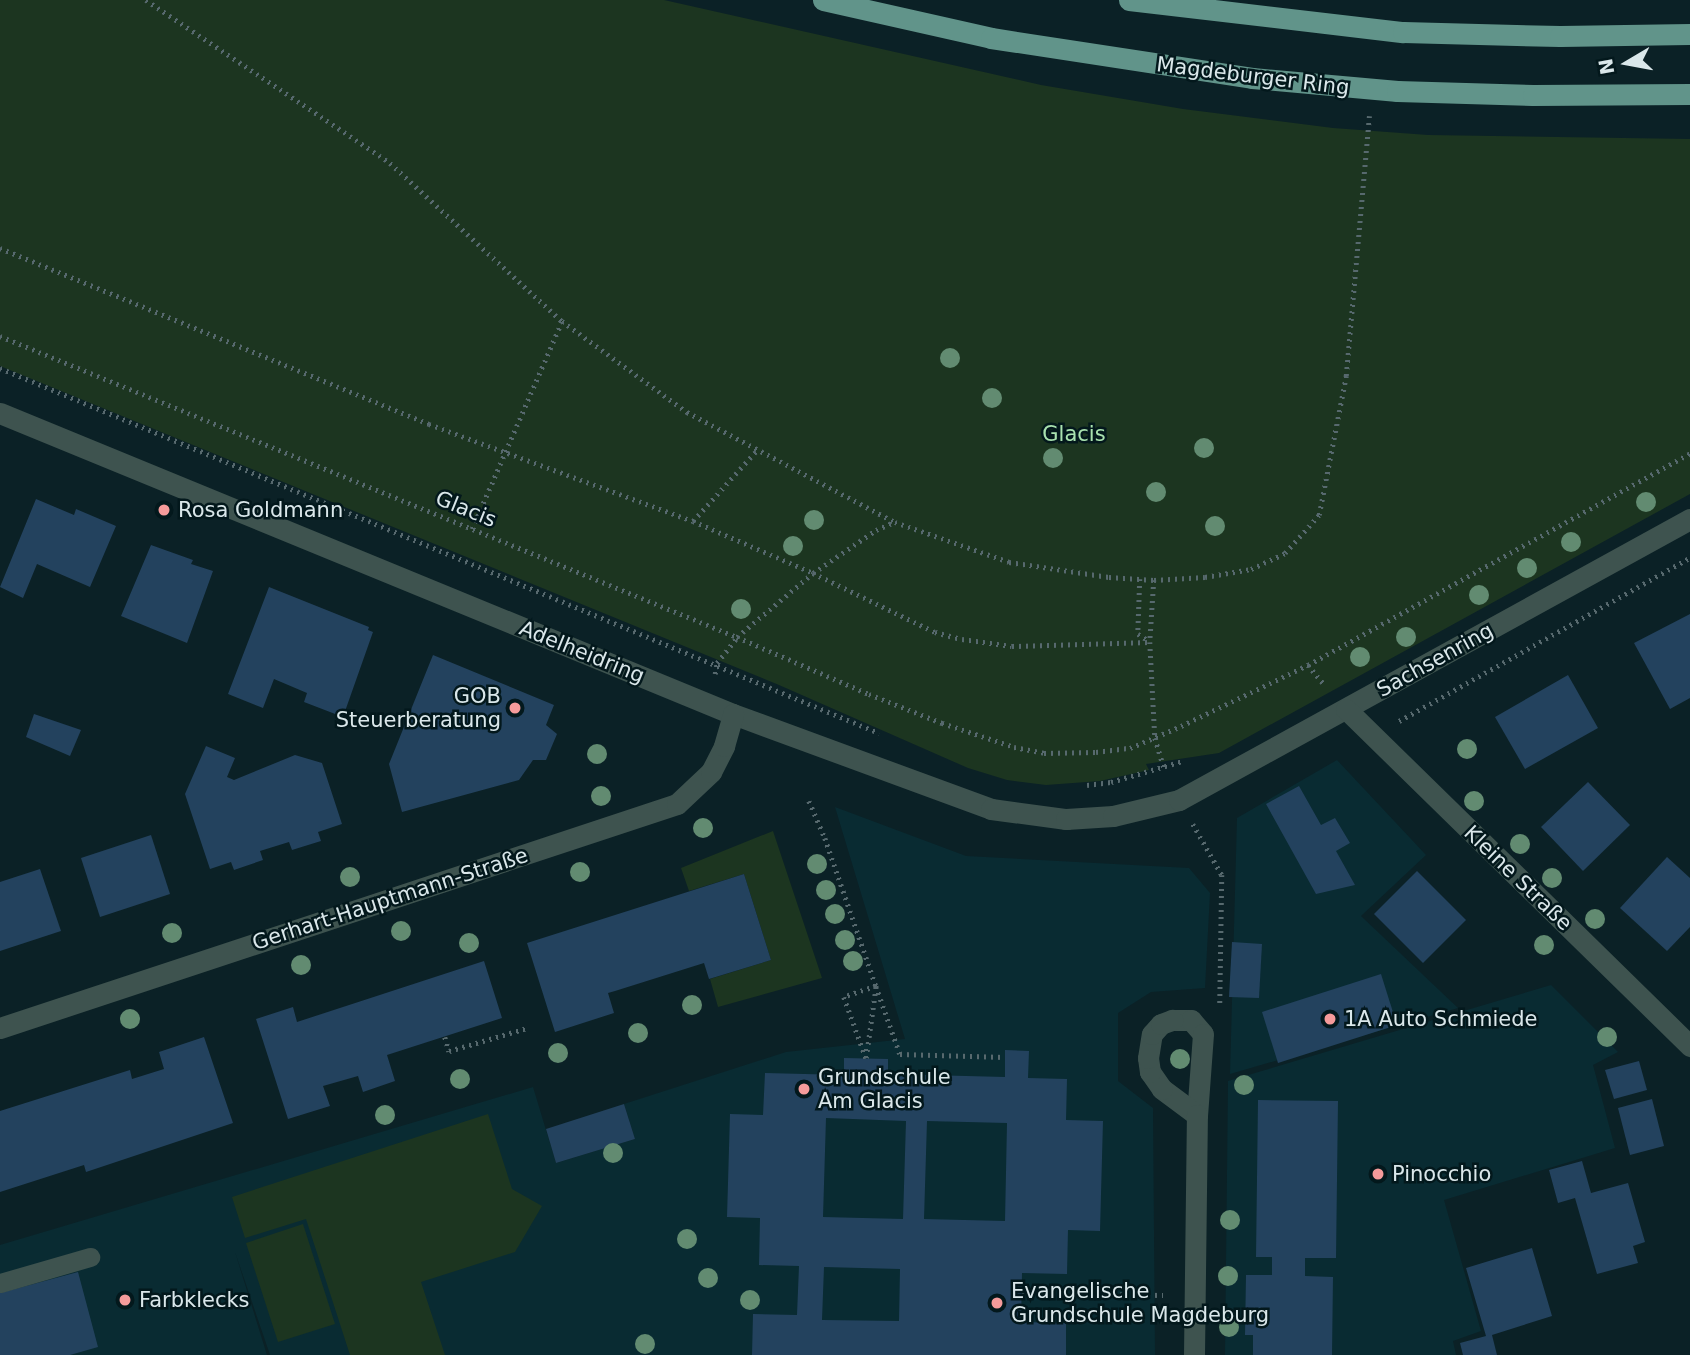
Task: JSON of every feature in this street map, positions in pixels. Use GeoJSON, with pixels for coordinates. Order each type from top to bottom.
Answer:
{"type":"FeatureCollection","features":[{"type":"Feature","properties":{"kind":"highway","name":"Magdeburger Ring"},"geometry":{"type":"LineString","coordinates":[[823,0],[1012,42],[1252,78],[1397,91],[1533,96],[1690,94]]}},
{"type":"Feature","properties":{"kind":"highway"},"geometry":{"type":"LineString","coordinates":[[1129,0],[1403,32],[1560,36],[1690,34]]}},
{"type":"Feature","properties":{"kind":"street","name":"Adelheidring"},"geometry":{"type":"LineString","coordinates":[[0,413],[733,714],[992,809],[1050,818],[1082,819],[1140,811],[1180,800]]}},
{"type":"Feature","properties":{"kind":"street","name":"Sachsenring"},"geometry":{"type":"LineString","coordinates":[[1180,800],[1690,519]]}},
{"type":"Feature","properties":{"kind":"street","name":"Kleine Straße"},"geometry":{"type":"LineString","coordinates":[[1346,709],[1690,1046]]}},
{"type":"Feature","properties":{"kind":"street","name":"Gerhart-Hauptmann-Straße"},"geometry":{"type":"LineString","coordinates":[[0,1028],[677,804],[711,772],[724,746],[733,714]]}},
{"type":"Feature","properties":{"kind":"street"},"geometry":{"type":"LineString","coordinates":[[1194,1355],[1198,1115]]}},
{"type":"Feature","properties":{"kind":"lane"},"geometry":{"type":"LineString","coordinates":[[0,1283],[90,1257]]}},
{"type":"Feature","properties":{"kind":"path"},"geometry":{"type":"LineString","coordinates":[[146,0],[390,163],[562,321],[687,412],[895,522],[1009,562],[1059,572],[1154,580],[1228,575],[1275,561],[1295,544],[1319,515],[1346,376],[1364,205]]}},
{"type":"Feature","properties":{"kind":"path"},"geometry":{"type":"LineString","coordinates":[[0,248],[429,424],[693,521],[813,573],[910,622],[962,639],[992,645],[1038,647],[1150,642]]}},
{"type":"Feature","properties":{"kind":"path"},"geometry":{"type":"LineString","coordinates":[[472,528],[562,321]]}},
{"type":"Feature","properties":{"kind":"path","name":"Glacis"},"geometry":{"type":"LineString","coordinates":[[0,336],[737,637],[930,719],[1014,747],[1044,753],[1130,748],[1155,738],[1308,665],[1690,453]]}},
{"type":"Feature","properties":{"kind":"path"},"geometry":{"type":"LineString","coordinates":[[0,368],[888,737]]}},
{"type":"Feature","properties":{"kind":"path"},"geometry":{"type":"LineString","coordinates":[[693,521],[758,449]]}},
{"type":"Feature","properties":{"kind":"path"},"geometry":{"type":"LineString","coordinates":[[737,637],[813,573],[876,530],[895,522]]}},
{"type":"Feature","properties":{"kind":"path","name":"Sachsenring"},"geometry":{"type":"LineString","coordinates":[[1395,723],[1690,558]]}},
{"type":"Feature","properties":{"kind":"path"},"geometry":{"type":"LineString","coordinates":[[1140,579],[1138,634],[1150,642]]}},
{"type":"Feature","properties":{"kind":"path"},"geometry":{"type":"LineString","coordinates":[[1154,580],[1150,642],[1155,738],[1165,771]]}},
{"type":"Feature","properties":{"kind":"path"},"geometry":{"type":"LineString","coordinates":[[1316,695],[1328,688]]}},
{"type":"Feature","properties":{"kind":"path"},"geometry":{"type":"LineString","coordinates":[[1073,786],[1111,782],[1165,771],[1188,759]]}},
{"type":"Feature","properties":{"kind":"path"},"geometry":{"type":"LineString","coordinates":[[809,801],[825,838],[900,1054],[1005,1057]]}},
{"type":"Feature","properties":{"kind":"path"},"geometry":{"type":"LineString","coordinates":[[1191,822],[1222,875],[1220,1012]]}},
{"type":"Feature","properties":{"kind":"path"},"geometry":{"type":"LineString","coordinates":[[876,986],[871,1022],[866,1058],[845,997],[876,986]]}},
{"type":"Feature","properties":{"kind":"path"},"geometry":{"type":"LineString","coordinates":[[444,1037],[449,1051],[527,1028]]}},
{"type":"Feature","properties":{"kind":"path"},"geometry":{"type":"LineString","coordinates":[[1022,1293],[1163,1295]]}},
{"type":"Feature","properties":{"kind":"shaded area"},"geometry":{"type":"Polygon","coordinates":[[[1337,760],[1426,855],[1361,916],[1458,1008],[1230,1074],[1237,818],[1337,760]]]}},
{"type":"Feature","properties":{"kind":"shaded area"},"geometry":{"type":"Polygon","coordinates":[[[835,807],[966,856],[1189,868],[1210,893],[1205,988],[1151,992],[1118,1013],[1118,1081],[1153,1108],[1155,1355],[270,1355],[235,1252],[267,1355],[0,1355],[0,1245],[533,1087],[556,1163],[635,1139],[624,1104],[786,1052],[905,1039],[835,807]]]}},
{"type":"Feature","properties":{"kind":"shaded area","name":"Pinocchio"},"geometry":{"type":"Polygon","coordinates":[[[1551,985],[1618,1052],[1593,1065],[1615,1148],[1444,1200],[1481,1331],[1453,1341],[1456,1355],[1225,1355],[1228,1081],[1551,985]]]}},
{"type":"Feature","properties":{"kind":"green space","name":"Glacis"},"geometry":{"type":"Polygon","coordinates":[[[0,0],[664,0],[1041,85],[1183,109],[1333,128],[1428,135],[1690,139],[1690,494],[1219,753],[1146,764],[1149,770],[1100,781],[1046,785],[1007,780],[968,768],[779,685],[0,366],[0,0]]]}},
{"type":"Feature","properties":{"kind":"green space"},"geometry":{"type":"Polygon","coordinates":[[[773,831],[822,978],[718,1007],[710,979],[771,960],[744,874],[689,891],[681,868],[773,831]]]}},
{"type":"Feature","properties":{"kind":"green space"},"geometry":{"type":"Polygon","coordinates":[[[488,1114],[512,1189],[542,1206],[515,1252],[421,1282],[445,1355],[350,1355],[306,1219],[245,1238],[232,1197],[488,1114]]]}},
{"type":"Feature","properties":{"kind":"green space"},"geometry":{"type":"Polygon","coordinates":[[[303,1224],[335,1324],[278,1342],[246,1243],[303,1224]]]}},
{"type":"Feature","properties":{"kind":"building"},"geometry":{"type":"Polygon","coordinates":[[[36,499],[74,515],[76,509],[116,526],[90,587],[37,564],[23,598],[0,587],[36,499]]]}},
{"type":"Feature","properties":{"kind":"building"},"geometry":{"type":"Polygon","coordinates":[[[151,545],[193,560],[191,564],[213,571],[187,643],[121,616],[151,545]]]}},
{"type":"Feature","properties":{"kind":"building"},"geometry":{"type":"Polygon","coordinates":[[[269,587],[369,627],[368,630],[373,632],[343,717],[304,702],[307,693],[274,679],[263,708],[228,694],[269,587]]]}},
{"type":"Feature","properties":{"kind":"building"},"geometry":{"type":"Polygon","coordinates":[[[1690,614],[1690,698],[1670,709],[1634,643],[1690,614]]]}},
{"type":"Feature","properties":{"kind":"building"},"geometry":{"type":"Polygon","coordinates":[[[433,655],[554,705],[546,725],[557,734],[546,760],[533,760],[519,780],[402,812],[389,764],[433,655]]]}},
{"type":"Feature","properties":{"kind":"building"},"geometry":{"type":"Polygon","coordinates":[[[1568,675],[1598,728],[1525,769],[1495,717],[1568,675]]]}},
{"type":"Feature","properties":{"kind":"building"},"geometry":{"type":"Polygon","coordinates":[[[34,714],[81,730],[70,756],[26,737],[34,714]]]}},
{"type":"Feature","properties":{"kind":"building"},"geometry":{"type":"Polygon","coordinates":[[[206,746],[235,758],[227,777],[234,780],[295,755],[322,763],[342,824],[318,832],[321,841],[292,850],[289,842],[260,851],[263,860],[234,870],[231,862],[210,869],[185,794],[206,746]]]}},
{"type":"Feature","properties":{"kind":"building"},"geometry":{"type":"Polygon","coordinates":[[[1588,782],[1630,825],[1583,871],[1541,827],[1588,782]]]}},
{"type":"Feature","properties":{"kind":"building"},"geometry":{"type":"Polygon","coordinates":[[[1299,786],[1321,825],[1335,818],[1350,843],[1336,851],[1355,885],[1316,894],[1266,804],[1299,786]]]}},
{"type":"Feature","properties":{"kind":"building"},"geometry":{"type":"Polygon","coordinates":[[[151,835],[170,894],[100,917],[81,858],[151,835]]]}},
{"type":"Feature","properties":{"kind":"building"},"geometry":{"type":"Polygon","coordinates":[[[1667,857],[1690,878],[1690,927],[1667,951],[1620,908],[1667,857]]]}},
{"type":"Feature","properties":{"kind":"building"},"geometry":{"type":"Polygon","coordinates":[[[40,869],[61,931],[0,951],[0,882],[40,869]]]}},
{"type":"Feature","properties":{"kind":"building"},"geometry":{"type":"Polygon","coordinates":[[[1417,871],[1466,920],[1423,963],[1374,914],[1417,871]]]}},
{"type":"Feature","properties":{"kind":"building"},"geometry":{"type":"Polygon","coordinates":[[[744,874],[771,960],[709,979],[704,963],[608,993],[614,1013],[555,1032],[527,943],[744,874]]]}},
{"type":"Feature","properties":{"kind":"building"},"geometry":{"type":"Polygon","coordinates":[[[1232,942],[1262,944],[1259,998],[1229,997],[1232,942]]]}},
{"type":"Feature","properties":{"kind":"building"},"geometry":{"type":"Polygon","coordinates":[[[484,961],[502,1018],[387,1055],[395,1081],[363,1092],[358,1076],[323,1086],[330,1106],[288,1119],[256,1019],[293,1007],[297,1022],[484,961]]]}},
{"type":"Feature","properties":{"kind":"building","name":"1A Auto Schmiede"},"geometry":{"type":"Polygon","coordinates":[[[1381,974],[1397,1025],[1278,1063],[1262,1012],[1381,974]]]}},
{"type":"Feature","properties":{"kind":"building"},"geometry":{"type":"Polygon","coordinates":[[[204,1037],[233,1123],[86,1172],[84,1165],[0,1192],[0,1111],[130,1070],[132,1079],[164,1069],[159,1052],[204,1037]]]}},
{"type":"Feature","properties":{"kind":"building"},"geometry":{"type":"Polygon","coordinates":[[[1005,1050],[1029,1051],[1028,1078],[1067,1079],[1066,1120],[1103,1121],[1100,1231],[1068,1230],[1067,1274],[1022,1273],[1021,1322],[1066,1323],[1066,1355],[752,1355],[753,1314],[797,1315],[799,1266],[759,1265],[760,1218],[727,1217],[730,1114],[763,1115],[765,1073],[844,1075],[844,1058],[888,1059],[888,1074],[1005,1077],[1005,1050]],[[826,1118],[823,1217],[903,1219],[906,1121],[826,1118]],[[927,1121],[924,1219],[1005,1221],[1007,1123],[927,1121]],[[824,1267],[822,1320],[899,1321],[900,1269],[824,1267]]]}},
{"type":"Feature","properties":{"kind":"building"},"geometry":{"type":"Polygon","coordinates":[[[1639,1061],[1647,1090],[1614,1099],[1605,1070],[1639,1061]]]}},
{"type":"Feature","properties":{"kind":"building"},"geometry":{"type":"Polygon","coordinates":[[[1652,1099],[1664,1146],[1630,1155],[1618,1108],[1652,1099]]]}},
{"type":"Feature","properties":{"kind":"building"},"geometry":{"type":"Polygon","coordinates":[[[1258,1100],[1338,1101],[1336,1258],[1305,1258],[1305,1276],[1333,1277],[1332,1355],[1253,1355],[1253,1335],[1245,1335],[1246,1275],[1272,1275],[1272,1257],[1256,1257],[1258,1100]]]}},
{"type":"Feature","properties":{"kind":"building"},"geometry":{"type":"Polygon","coordinates":[[[624,1104],[635,1139],[556,1163],[546,1129],[624,1104]]]}},
{"type":"Feature","properties":{"kind":"building"},"geometry":{"type":"Polygon","coordinates":[[[1582,1161],[1591,1193],[1628,1183],[1645,1242],[1633,1246],[1638,1263],[1597,1274],[1575,1198],[1558,1203],[1549,1170],[1582,1161]]]}},
{"type":"Feature","properties":{"kind":"building"},"geometry":{"type":"Polygon","coordinates":[[[1532,1248],[1552,1316],[1492,1335],[1497,1355],[1463,1355],[1460,1343],[1486,1336],[1466,1268],[1532,1248]]]}},
{"type":"Feature","properties":{"kind":"building"},"geometry":{"type":"Polygon","coordinates":[[[78,1272],[98,1347],[70,1355],[0,1355],[0,1293],[78,1272]]]}},
{"type":"Feature","properties":{"kind":"place","name":"Rosa Goldmann"},"geometry":{"type":"Point","coordinates":[164,510]}},
{"type":"Feature","properties":{"kind":"place","name":"GOB Steuerberatung"},"geometry":{"type":"Point","coordinates":[515,708]}},
{"type":"Feature","properties":{"kind":"place","name":"1A Auto Schmiede"},"geometry":{"type":"Point","coordinates":[1330,1019]}},
{"type":"Feature","properties":{"kind":"place","name":"Grundschule Am Glacis"},"geometry":{"type":"Point","coordinates":[804,1089]}},
{"type":"Feature","properties":{"kind":"place","name":"Pinocchio"},"geometry":{"type":"Point","coordinates":[1378,1174]}},
{"type":"Feature","properties":{"kind":"place","name":"Farbklecks"},"geometry":{"type":"Point","coordinates":[125,1300]}},
{"type":"Feature","properties":{"kind":"place","name":"Evangelische Grundschule Magdeburg"},"geometry":{"type":"Point","coordinates":[997,1303]}}]}
